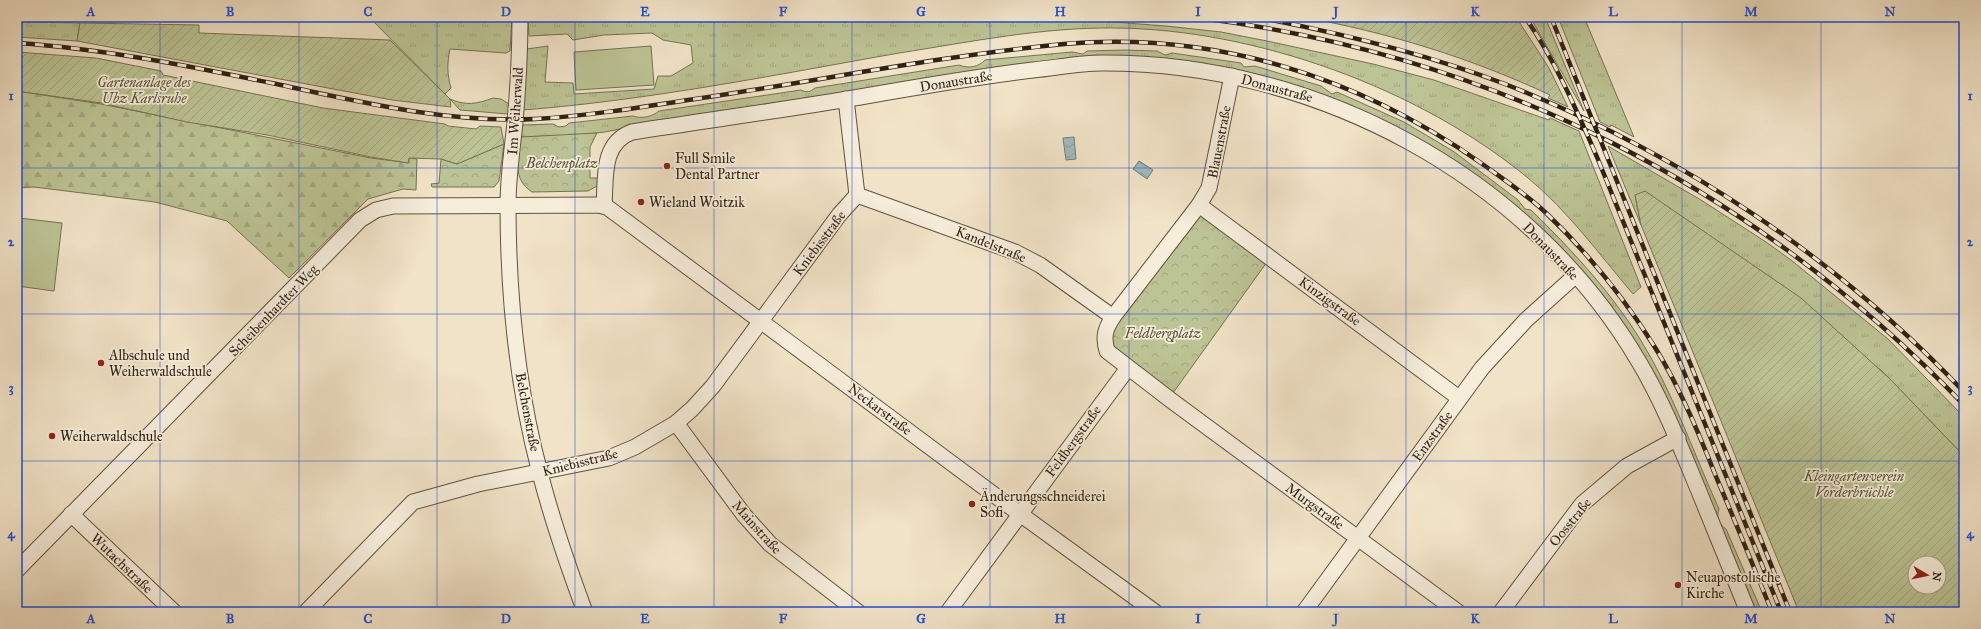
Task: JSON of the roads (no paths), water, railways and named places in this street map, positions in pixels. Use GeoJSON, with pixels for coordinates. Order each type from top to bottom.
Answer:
{"type":"FeatureCollection","features":[{"type":"Feature","properties":{"kind":"street","name":"Im Weiherwald"},"geometry":{"type":"LineString","coordinates":[[508,204],[518,86],[520,17]]}},
{"type":"Feature","properties":{"kind":"street","name":"Donaustraße"},"geometry":{"type":"LineString","coordinates":[[604,206],[608,156],[611,147],[624,135],[632,132],[998,74],[1098,63],[1157,65],[1232,76],[1318,99],[1391,131],[1465,176],[1538,235],[1576,275],[1635,356],[1678,438],[1748,612]]}},
{"type":"Feature","properties":{"kind":"street","name":"Blauenstraße"},"geometry":{"type":"LineString","coordinates":[[1199,205],[1209,188],[1232,76]]}},
{"type":"Feature","properties":{"kind":"street"},"geometry":{"type":"LineString","coordinates":[[846,99],[857,195]]}},
{"type":"Feature","properties":{"kind":"street","name":"Kandelstraße"},"geometry":{"type":"LineString","coordinates":[[857,195],[1015,252],[1040,265],[1113,317]]}},
{"type":"Feature","properties":{"kind":"street","name":"Kniebisstraße"},"geometry":{"type":"LineString","coordinates":[[306,612],[413,502],[478,484],[608,458],[641,444],[676,423],[692,409],[713,386],[839,215],[857,195]]}},
{"type":"Feature","properties":{"kind":"street"},"geometry":{"type":"LineString","coordinates":[[508,204],[604,206]]}},
{"type":"Feature","properties":{"kind":"street","name":"Scheibenhardter Weg"},"geometry":{"type":"LineString","coordinates":[[17,570],[360,220],[376,210],[393,206],[508,204]]}},
{"type":"Feature","properties":{"kind":"street","name":"Belchenstraße"},"geometry":{"type":"LineString","coordinates":[[508,204],[510,272],[516,348],[527,414],[540,472],[554,522],[585,612]]}},
{"type":"Feature","properties":{"kind":"street"},"geometry":{"type":"LineString","coordinates":[[1128,368],[1107,351],[1103,339],[1106,327],[1199,205]]}},
{"type":"Feature","properties":{"kind":"street","name":"Kinzigstraße"},"geometry":{"type":"LineString","coordinates":[[1199,205],[1459,398]]}},
{"type":"Feature","properties":{"kind":"street","name":"Neckarstraße"},"geometry":{"type":"LineString","coordinates":[[604,206],[1155,612]]}},
{"type":"Feature","properties":{"kind":"street","name":"Enzstraße"},"geometry":{"type":"LineString","coordinates":[[1304,612],[1459,398],[1513,334],[1576,275]]}},
{"type":"Feature","properties":{"kind":"street","name":"Murgstraße"},"geometry":{"type":"LineString","coordinates":[[1128,368],[1458,612]]}},
{"type":"Feature","properties":{"kind":"street","name":"Feldbergstraße"},"geometry":{"type":"LineString","coordinates":[[948,612],[1128,368]]}},
{"type":"Feature","properties":{"kind":"street","name":"Mainstraße"},"geometry":{"type":"LineString","coordinates":[[676,423],[744,515],[770,544],[858,612]]}},
{"type":"Feature","properties":{"kind":"street","name":"Oosstraße"},"geometry":{"type":"LineString","coordinates":[[1500,612],[1582,504],[1627,466],[1678,438]]}},
{"type":"Feature","properties":{"kind":"street","name":"Wutachstraße"},"geometry":{"type":"LineString","coordinates":[[71,514],[174,612]]}},
{"type":"Feature","properties":{"kind":"water"},"geometry":{"type":"Polygon","coordinates":[[[1074,137],[1076,159],[1066,160],[1063,138],[1074,137]]]}},
{"type":"Feature","properties":{"kind":"water"},"geometry":{"type":"Polygon","coordinates":[[[1139,161],[1153,170],[1147,179],[1133,169],[1139,161]]]}},
{"type":"Feature","properties":{"kind":"railway"},"geometry":{"type":"LineString","coordinates":[[17,17],[46,17]]}},
{"type":"Feature","properties":{"kind":"railway"},"geometry":{"type":"LineString","coordinates":[[1192,17],[1303,35],[1410,62],[1513,98],[1612,143],[1707,196],[1798,258],[1883,328],[1964,405]]}},
{"type":"Feature","properties":{"kind":"railway"},"geometry":{"type":"LineString","coordinates":[[1256,17],[1351,37],[1413,53],[1475,73],[1569,111],[1631,142],[1692,176],[1751,213],[1808,253],[1863,296],[1915,343],[1964,392]]}},
{"type":"Feature","properties":{"kind":"railway"},"geometry":{"type":"LineString","coordinates":[[1525,17],[1546,50],[1573,103],[1597,157],[1781,612]]}},
{"type":"Feature","properties":{"kind":"railway"},"geometry":{"type":"LineString","coordinates":[[1551,17],[1790,612]]}},
{"type":"Feature","properties":{"kind":"railway"},"geometry":{"type":"LineString","coordinates":[[17,43],[117,54],[281,85],[375,105],[439,115],[503,119],[554,118],[612,111],[735,93],[970,55],[1064,44],[1121,42],[1176,45],[1230,53],[1283,66],[1335,84],[1385,106],[1434,133],[1481,163],[1522,193],[1546,213],[1577,244],[1632,312],[1674,380],[1772,612]]}},
{"type":"Feature","properties":{"kind":"place","name":"Full Smile Dental Partner"},"geometry":{"type":"Point","coordinates":[667,166]}},
{"type":"Feature","properties":{"kind":"place","name":"Wieland Woitzik"},"geometry":{"type":"Point","coordinates":[641,202]}},
{"type":"Feature","properties":{"kind":"place","name":"Albschule und Weiherwaldschule"},"geometry":{"type":"Point","coordinates":[101,363]}},
{"type":"Feature","properties":{"kind":"place","name":"Weiherwaldschule"},"geometry":{"type":"Point","coordinates":[52,436]}},
{"type":"Feature","properties":{"kind":"place","name":"Änderungsschneiderei Sofi"},"geometry":{"type":"Point","coordinates":[972,504]}},
{"type":"Feature","properties":{"kind":"place","name":"Neuapostolische Kirche"},"geometry":{"type":"Point","coordinates":[1678,585]}},
{"type":"Feature","properties":{"kind":"park label","name":"Gartenanlage des Ubz Karlsruhe"},"geometry":{"type":"Point","coordinates":[144,90]}},
{"type":"Feature","properties":{"kind":"park label","name":"Belchenplatz"},"geometry":{"type":"Point","coordinates":[562,163]}},
{"type":"Feature","properties":{"kind":"park label","name":"Feldbergplatz"},"geometry":{"type":"Point","coordinates":[1163,333]}},
{"type":"Feature","properties":{"kind":"park label","name":"Kleingartenverein Vorderbrüchle"},"geometry":{"type":"Point","coordinates":[1854,484]}}]}
